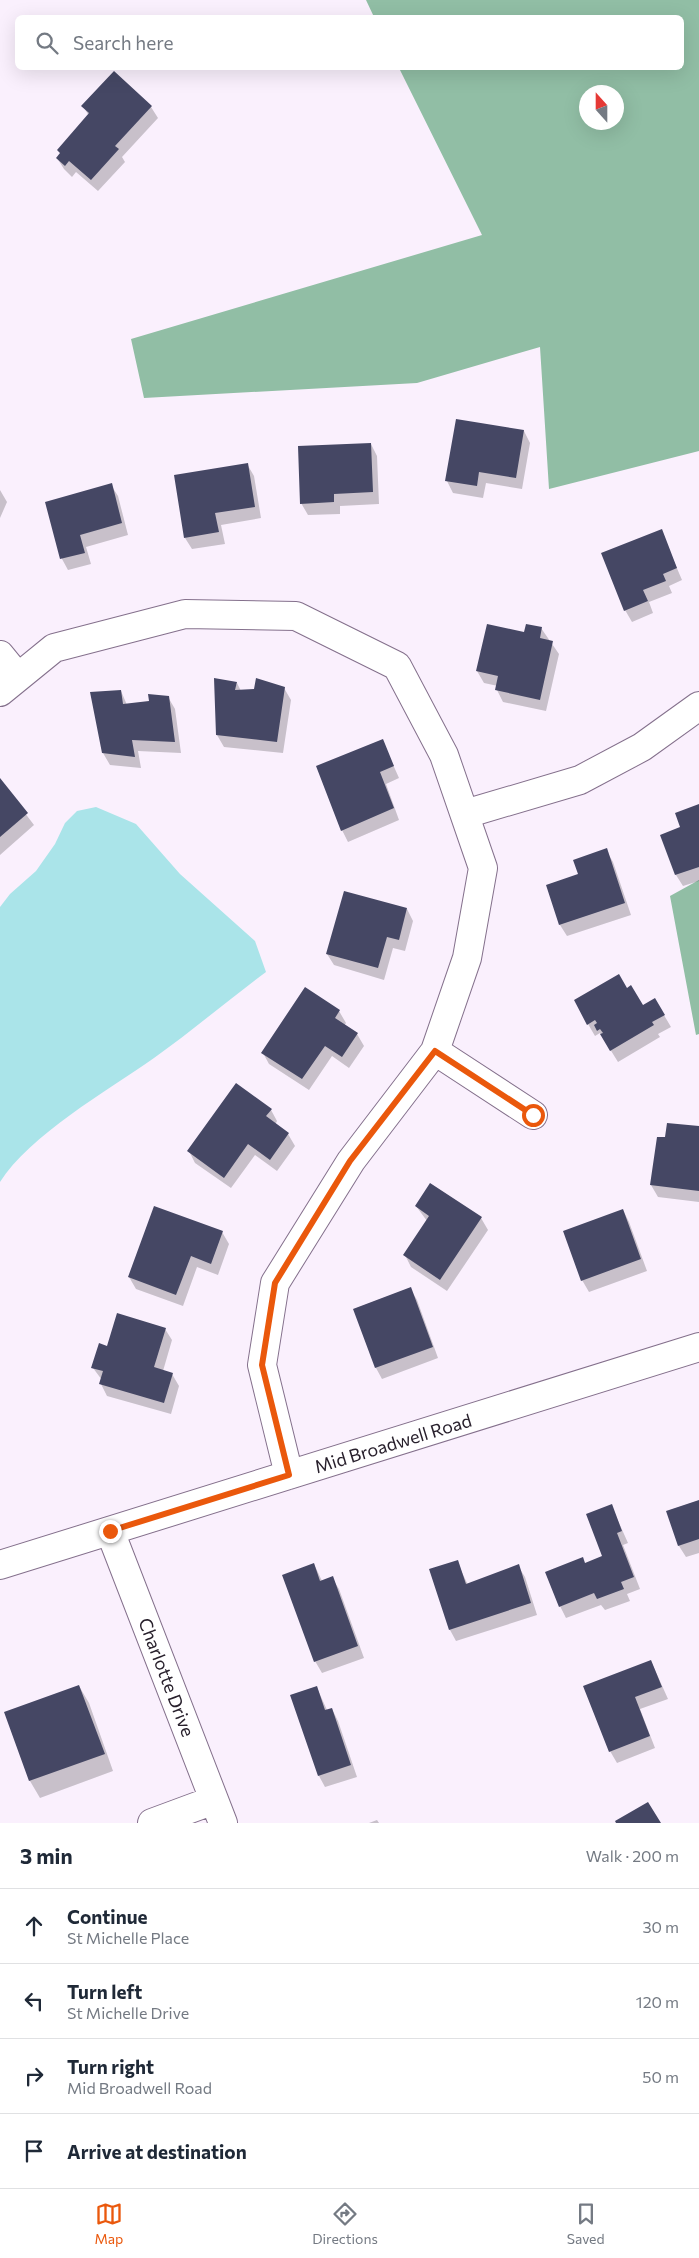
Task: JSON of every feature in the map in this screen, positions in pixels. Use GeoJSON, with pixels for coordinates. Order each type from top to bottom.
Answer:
{"type":"FeatureCollection","features":[{"type":"Feature","properties":{"kind":"street"},"geometry":{"type":"LineString","coordinates":[[0,654],[9,684],[54,648],[185,614],[296,616],[397,666],[444,755],[465,814],[484,868],[467,958],[435,1051],[350,1161],[275,1283],[262,1365],[289,1475]]}},
{"type":"Feature","properties":{"kind":"street"},"geometry":{"type":"LineString","coordinates":[[465,814],[580,780],[642,746],[699,706]]}},
{"type":"Feature","properties":{"kind":"street"},"geometry":{"type":"LineString","coordinates":[[435,1051],[533,1115]]}},
{"type":"Feature","properties":{"kind":"street","name":"Mid Broadwell Road"},"geometry":{"type":"LineString","coordinates":[[0,1565],[699,1347]]}},
{"type":"Feature","properties":{"kind":"street","name":"Charlotte Drive"},"geometry":{"type":"LineString","coordinates":[[110,1531],[219,1811]]}},
{"type":"Feature","properties":{"kind":"street"},"geometry":{"type":"LineString","coordinates":[[152,1823],[219,1811]]}},
{"type":"Feature","properties":{"kind":"green space"},"geometry":{"type":"Polygon","coordinates":[[[366,0],[699,0],[699,451],[549,489],[540,347],[417,383],[144,398],[131,339],[482,235],[400,70],[684,70],[684,15],[373,15],[366,0]]]}},
{"type":"Feature","properties":{"kind":"green space"},"geometry":{"type":"Polygon","coordinates":[[[699,880],[699,1034],[696,1035],[670,896],[699,880]]]}},
{"type":"Feature","properties":{"kind":"water"},"geometry":{"type":"Polygon","coordinates":[[[96,807],[136,824],[180,874],[255,941],[266,972],[168,1048],[49,1131],[13,1165],[0,1182],[0,907],[10,894],[36,871],[55,844],[65,823],[77,811],[96,807]]]}},
{"type":"Feature","properties":{"kind":"building"},"geometry":{"type":"Polygon","coordinates":[[[114,71],[152,106],[115,146],[119,149],[91,180],[69,161],[65,166],[56,158],[60,153],[57,150],[89,113],[81,106],[114,71]]]}},
{"type":"Feature","properties":{"kind":"building"},"geometry":{"type":"Polygon","coordinates":[[[456,419],[524,430],[516,478],[479,472],[477,486],[445,481],[456,419]]]}},
{"type":"Feature","properties":{"kind":"building"},"geometry":{"type":"Polygon","coordinates":[[[371,443],[373,492],[334,494],[334,502],[300,504],[298,446],[371,443]]]}},
{"type":"Feature","properties":{"kind":"building"},"geometry":{"type":"Polygon","coordinates":[[[248,463],[255,507],[215,513],[219,532],[184,538],[174,475],[248,463]]]}},
{"type":"Feature","properties":{"kind":"building"},"geometry":{"type":"Polygon","coordinates":[[[112,483],[122,523],[80,535],[85,553],[60,559],[45,502],[112,483]]]}},
{"type":"Feature","properties":{"kind":"building"},"geometry":{"type":"Polygon","coordinates":[[[662,529],[677,568],[663,574],[666,581],[643,590],[648,601],[624,611],[601,553],[662,529]]]}},
{"type":"Feature","properties":{"kind":"building"},"geometry":{"type":"Polygon","coordinates":[[[487,624],[524,632],[526,624],[542,627],[540,638],[553,641],[540,700],[495,690],[498,676],[476,671],[487,624]]]}},
{"type":"Feature","properties":{"kind":"building"},"geometry":{"type":"Polygon","coordinates":[[[214,678],[237,682],[235,690],[254,689],[256,678],[285,687],[277,742],[216,735],[214,678]]]}},
{"type":"Feature","properties":{"kind":"building"},"geometry":{"type":"Polygon","coordinates":[[[121,690],[123,704],[149,701],[148,694],[169,696],[175,742],[132,740],[135,757],[102,753],[90,692],[121,690]]]}},
{"type":"Feature","properties":{"kind":"building"},"geometry":{"type":"Polygon","coordinates":[[[383,739],[394,766],[380,772],[394,808],[341,831],[316,766],[383,739]]]}},
{"type":"Feature","properties":{"kind":"building"},"geometry":{"type":"Polygon","coordinates":[[[0,778],[28,813],[0,837],[0,778]]]}},
{"type":"Feature","properties":{"kind":"building"},"geometry":{"type":"Polygon","coordinates":[[[699,804],[699,867],[675,875],[660,835],[680,827],[675,813],[699,804]]]}},
{"type":"Feature","properties":{"kind":"building"},"geometry":{"type":"Polygon","coordinates":[[[607,848],[625,903],[559,925],[546,885],[578,874],[573,860],[607,848]]]}},
{"type":"Feature","properties":{"kind":"building"},"geometry":{"type":"Polygon","coordinates":[[[344,891],[407,908],[399,940],[387,937],[378,968],[326,954],[344,891]]]}},
{"type":"Feature","properties":{"kind":"building"},"geometry":{"type":"Polygon","coordinates":[[[619,974],[627,988],[631,985],[643,1005],[655,998],[665,1015],[652,1022],[654,1025],[610,1051],[600,1034],[603,1033],[600,1029],[597,1031],[594,1025],[597,1023],[595,1020],[587,1025],[574,1000],[619,974]]]}},
{"type":"Feature","properties":{"kind":"building"},"geometry":{"type":"Polygon","coordinates":[[[305,987],[340,1010],[335,1018],[358,1033],[342,1057],[325,1046],[302,1079],[261,1053],[305,987]]]}},
{"type":"Feature","properties":{"kind":"building"},"geometry":{"type":"Polygon","coordinates":[[[236,1083],[272,1109],[266,1116],[289,1133],[270,1160],[248,1144],[224,1178],[187,1151],[236,1083]]]}},
{"type":"Feature","properties":{"kind":"building"},"geometry":{"type":"Polygon","coordinates":[[[667,1123],[699,1126],[699,1191],[650,1185],[657,1137],[665,1137],[667,1123]]]}},
{"type":"Feature","properties":{"kind":"building"},"geometry":{"type":"Polygon","coordinates":[[[430,1183],[482,1217],[440,1280],[403,1255],[429,1216],[415,1206],[430,1183]]]}},
{"type":"Feature","properties":{"kind":"building"},"geometry":{"type":"Polygon","coordinates":[[[154,1206],[223,1231],[211,1264],[191,1256],[176,1295],[128,1277],[154,1206]]]}},
{"type":"Feature","properties":{"kind":"building"},"geometry":{"type":"Polygon","coordinates":[[[623,1209],[641,1259],[581,1281],[563,1231],[623,1209]]]}},
{"type":"Feature","properties":{"kind":"building"},"geometry":{"type":"Polygon","coordinates":[[[411,1287],[433,1347],[375,1368],[353,1309],[411,1287]]]}},
{"type":"Feature","properties":{"kind":"building"},"geometry":{"type":"Polygon","coordinates":[[[117,1313],[166,1328],[154,1367],[173,1373],[164,1403],[99,1384],[103,1371],[91,1368],[99,1343],[107,1346],[117,1313]]]}},
{"type":"Feature","properties":{"kind":"building"},"geometry":{"type":"Polygon","coordinates":[[[699,1500],[699,1539],[678,1546],[666,1511],[699,1500]]]}},
{"type":"Feature","properties":{"kind":"building"},"geometry":{"type":"Polygon","coordinates":[[[612,1504],[622,1531],[617,1533],[634,1577],[621,1582],[624,1589],[597,1599],[594,1593],[559,1607],[545,1572],[583,1557],[585,1563],[602,1556],[586,1514],[612,1504]]]}},
{"type":"Feature","properties":{"kind":"building"},"geometry":{"type":"Polygon","coordinates":[[[458,1560],[466,1584],[519,1564],[531,1603],[449,1630],[429,1569],[458,1560]]]}},
{"type":"Feature","properties":{"kind":"building"},"geometry":{"type":"Polygon","coordinates":[[[314,1563],[320,1581],[333,1576],[358,1646],[314,1662],[282,1575],[314,1563]]]}},
{"type":"Feature","properties":{"kind":"building"},"geometry":{"type":"Polygon","coordinates":[[[651,1660],[662,1687],[635,1697],[650,1736],[609,1752],[583,1686],[651,1660]]]}},
{"type":"Feature","properties":{"kind":"building"},"geometry":{"type":"Polygon","coordinates":[[[79,1685],[105,1754],[29,1781],[4,1712],[79,1685]]]}},
{"type":"Feature","properties":{"kind":"building"},"geometry":{"type":"Polygon","coordinates":[[[317,1686],[325,1710],[332,1708],[351,1765],[318,1776],[290,1695],[317,1686]]]}},
{"type":"Feature","properties":{"kind":"building"},"geometry":{"type":"Polygon","coordinates":[[[648,1802],[661,1823],[616,1823],[615,1821],[648,1802]]]}},
{"type":"Feature","properties":{"kind":"route"},"geometry":{"type":"LineString","coordinates":[[110,1531],[289,1475],[262,1365],[275,1283],[350,1161],[435,1051],[533,1115]]}}]}
